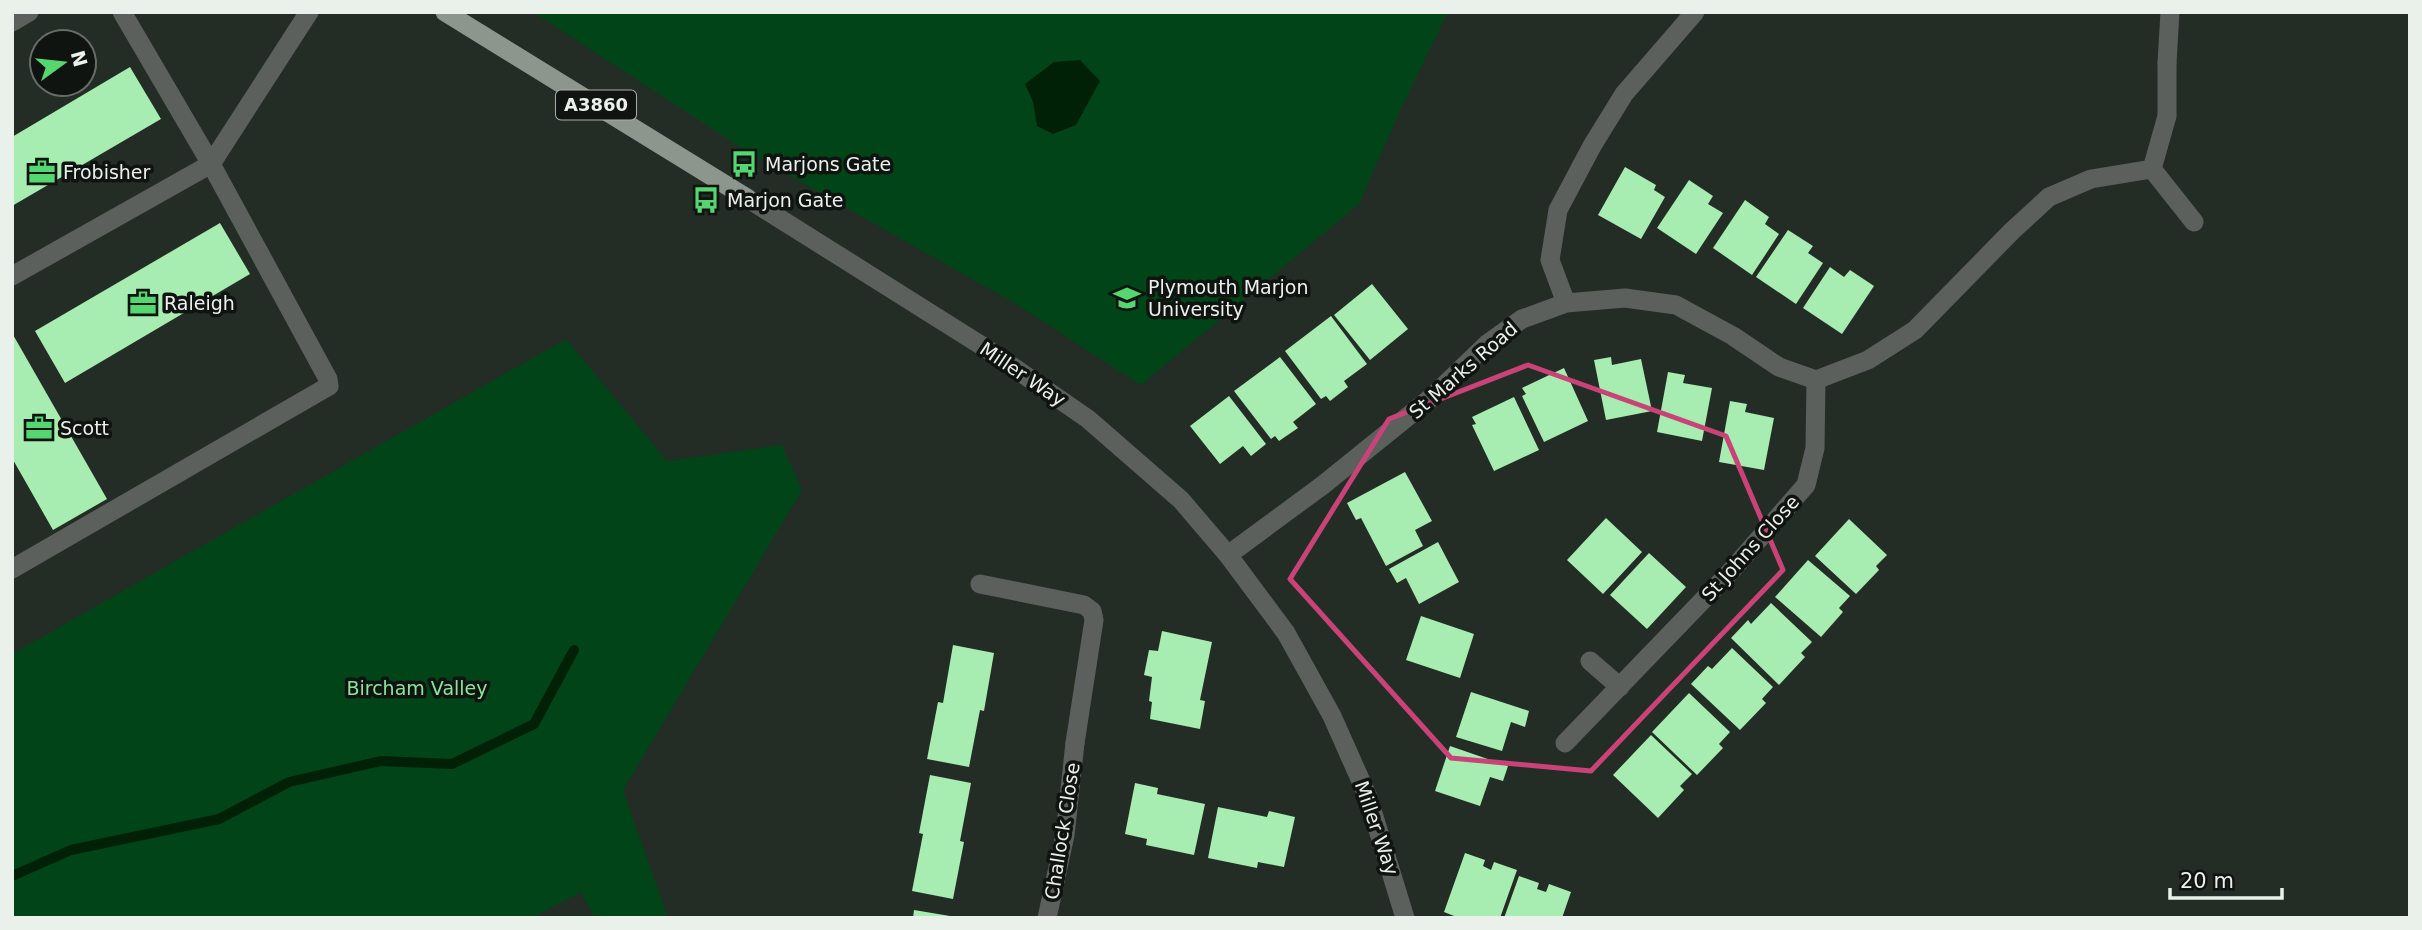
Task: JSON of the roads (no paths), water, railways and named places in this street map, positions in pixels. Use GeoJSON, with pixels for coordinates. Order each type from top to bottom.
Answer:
{"type":"FeatureCollection","features":[{"type":"Feature","properties":{"kind":"main road","name":"Miller Way"},"geometry":{"type":"LineString","coordinates":[[445,12],[747,198]]}},
{"type":"Feature","properties":{"kind":"street"},"geometry":{"type":"LineString","coordinates":[[12,22],[29,12]]}},
{"type":"Feature","properties":{"kind":"street"},"geometry":{"type":"LineString","coordinates":[[12,569],[329,386],[328,379],[211,164],[122,12]]}},
{"type":"Feature","properties":{"kind":"street"},"geometry":{"type":"LineString","coordinates":[[12,276],[211,164],[309,12]]}},
{"type":"Feature","properties":{"kind":"street"},"geometry":{"type":"LineString","coordinates":[[1566,303],[1550,260],[1558,210],[1624,94],[1695,12]]}},
{"type":"Feature","properties":{"kind":"street"},"geometry":{"type":"LineString","coordinates":[[2152,169],[2167,116],[2170,12]]}},
{"type":"Feature","properties":{"kind":"street"},"geometry":{"type":"LineString","coordinates":[[2152,169],[2194,222]]}},
{"type":"Feature","properties":{"kind":"street"},"geometry":{"type":"LineString","coordinates":[[1816,380],[1868,359],[1915,330],[2049,197],[2091,180],[2152,169]]}},
{"type":"Feature","properties":{"kind":"street","name":"Miller Way"},"geometry":{"type":"LineString","coordinates":[[747,198],[987,349],[1088,419],[1181,500],[1228,555],[1286,633],[1332,716],[1368,797],[1405,918]]}},
{"type":"Feature","properties":{"kind":"street","name":"St Marks Road"},"geometry":{"type":"LineString","coordinates":[[1228,555],[1322,485],[1432,397],[1487,344],[1522,319],[1566,303],[1625,298],[1676,305],[1733,335],[1779,367],[1816,380]]}},
{"type":"Feature","properties":{"kind":"street","name":"St Johns Close"},"geometry":{"type":"LineString","coordinates":[[1565,743],[1732,570],[1806,485],[1815,448],[1816,380]]}},
{"type":"Feature","properties":{"kind":"street","name":"Challock Close"},"geometry":{"type":"LineString","coordinates":[[980,584],[1084,605],[1092,611],[1094,620],[1075,744],[1065,835],[1047,918]]}},
{"type":"Feature","properties":{"kind":"street"},"geometry":{"type":"LineString","coordinates":[[1590,661],[1620,687]]}},
{"type":"Feature","properties":{"kind":"waterway"},"geometry":{"type":"LineString","coordinates":[[12,876],[71,850],[219,819],[289,782],[381,761],[452,764],[534,724],[574,650]]}},
{"type":"Feature","properties":{"kind":"place","name":"Marjons Gate"},"geometry":{"type":"Point","coordinates":[744,164]}},
{"type":"Feature","properties":{"kind":"place","name":"Frobisher"},"geometry":{"type":"Point","coordinates":[42,172]}},
{"type":"Feature","properties":{"kind":"place","name":"Marjon Gate"},"geometry":{"type":"Point","coordinates":[706,200]}},
{"type":"Feature","properties":{"kind":"place","name":"Plymouth Marjon University"},"geometry":{"type":"Point","coordinates":[1127,298]}},
{"type":"Feature","properties":{"kind":"place","name":"Raleigh"},"geometry":{"type":"Point","coordinates":[143,303]}},
{"type":"Feature","properties":{"kind":"place","name":"Scott"},"geometry":{"type":"Point","coordinates":[39,428]}},
{"type":"Feature","properties":{"kind":"park label","name":"Bircham Valley"},"geometry":{"type":"Point","coordinates":[417,688]}}]}
